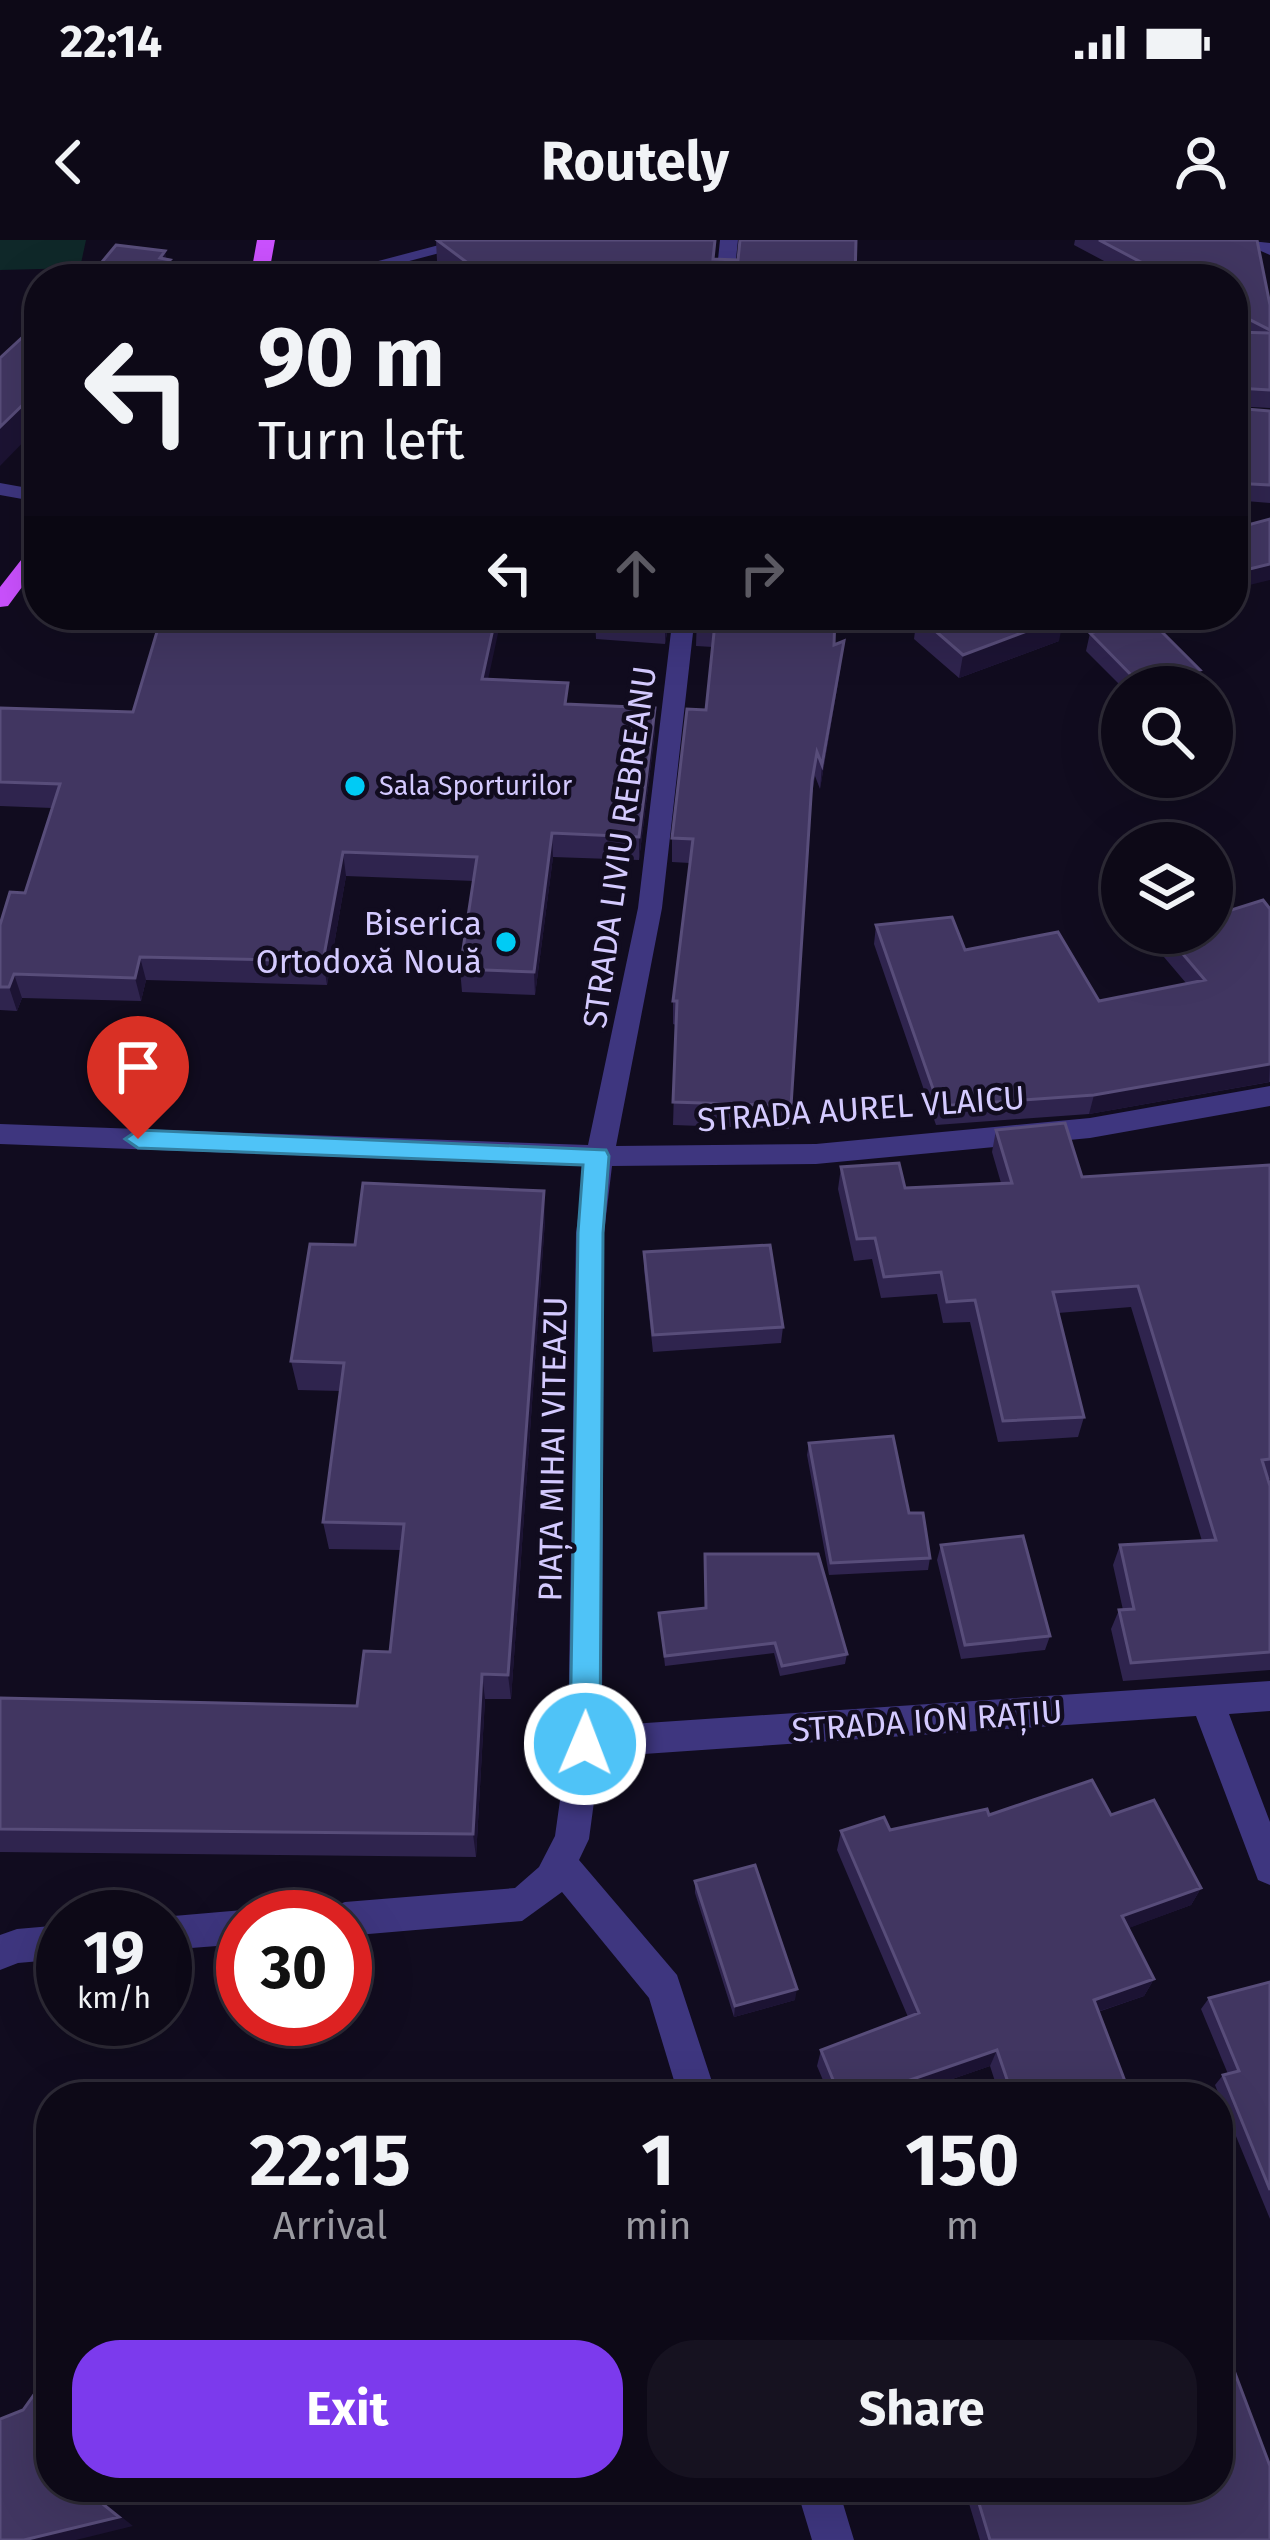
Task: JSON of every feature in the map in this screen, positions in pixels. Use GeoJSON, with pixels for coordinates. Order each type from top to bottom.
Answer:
{"type":"FeatureCollection","features":[{"type":"Feature","properties":{"kind":"main road"},"geometry":{"type":"LineString","coordinates":[[0,601],[24,570]]}},
{"type":"Feature","properties":{"kind":"street"},"geometry":{"type":"LineString","coordinates":[[381,264],[480,240]]}},
{"type":"Feature","properties":{"kind":"street"},"geometry":{"type":"LineString","coordinates":[[1251,240],[1270,250]]}},
{"type":"Feature","properties":{"kind":"street","name":"STRADA LIVIU REBREANU"},"geometry":{"type":"LineString","coordinates":[[597,1156],[650,908],[682,630]]}},
{"type":"Feature","properties":{"kind":"street","name":"STRADA AUREL VLAICU"},"geometry":{"type":"LineString","coordinates":[[0,1134],[597,1156],[816,1154],[1090,1128],[1270,1096]]}},
{"type":"Feature","properties":{"kind":"street","name":"PIAȚA MIHAI VITEAZU"},"geometry":{"type":"LineString","coordinates":[[560,1862],[572,1839],[585,1744],[590,1233],[597,1156]]}},
{"type":"Feature","properties":{"kind":"street","name":"STRADA ION RAȚIU"},"geometry":{"type":"LineString","coordinates":[[585,1744],[1270,1696]]}},
{"type":"Feature","properties":{"kind":"street"},"geometry":{"type":"LineString","coordinates":[[1208,1701],[1270,1868]]}},
{"type":"Feature","properties":{"kind":"street"},"geometry":{"type":"LineString","coordinates":[[372,1917],[522,1904],[551,1879],[560,1862],[664,1988],[693,2082]]}},
{"type":"Feature","properties":{"kind":"street"},"geometry":{"type":"LineString","coordinates":[[0,1953],[36,1944]]}},
{"type":"Feature","properties":{"kind":"street"},"geometry":{"type":"LineString","coordinates":[[822,2502],[833,2540]]}},
{"type":"Feature","properties":{"kind":"green space"},"geometry":{"type":"Polygon","coordinates":[[[0,240],[86,240],[81,264],[24,264],[24,269],[0,270],[0,240]]]}},
{"type":"Feature","properties":{"kind":"building"},"geometry":{"type":"Polygon","coordinates":[[[437,240],[715,240],[713,259],[738,260],[740,240],[856,240],[855,264],[469,264],[437,240]]]}},
{"type":"Feature","properties":{"kind":"building"},"geometry":{"type":"Polygon","coordinates":[[[1099,240],[1257,240],[1270,330],[1248,319],[1248,264],[1145,264],[1099,240]]]}},
{"type":"Feature","properties":{"kind":"building"},"geometry":{"type":"Polygon","coordinates":[[[116,245],[165,251],[160,258],[170,260],[166,264],[100,264],[116,245]]]}},
{"type":"Feature","properties":{"kind":"building"},"geometry":{"type":"Polygon","coordinates":[[[1248,332],[1270,333],[1270,390],[1248,389],[1248,332]]]}},
{"type":"Feature","properties":{"kind":"building"},"geometry":{"type":"Polygon","coordinates":[[[24,336],[24,404],[0,427],[0,358],[24,336]]]}},
{"type":"Feature","properties":{"kind":"building"},"geometry":{"type":"Polygon","coordinates":[[[1248,409],[1270,411],[1270,485],[1248,484],[1248,409]]]}},
{"type":"Feature","properties":{"kind":"building"},"geometry":{"type":"Polygon","coordinates":[[[1270,519],[1270,564],[1248,569],[1248,525],[1270,519]]]}},
{"type":"Feature","properties":{"kind":"building"},"geometry":{"type":"Polygon","coordinates":[[[158,630],[493,630],[482,679],[568,683],[565,704],[655,708],[639,837],[552,833],[534,972],[460,969],[477,857],[343,852],[323,961],[140,957],[135,978],[14,974],[9,987],[0,987],[0,925],[10,892],[25,893],[60,784],[0,782],[0,708],[133,712],[158,630]]]}},
{"type":"Feature","properties":{"kind":"building"},"geometry":{"type":"Polygon","coordinates":[[[714,630],[834,630],[834,645],[844,641],[822,765],[817,752],[812,781],[791,1106],[673,1102],[677,1001],[673,1001],[693,839],[672,838],[687,709],[706,710],[714,630]]]}},
{"type":"Feature","properties":{"kind":"building"},"geometry":{"type":"Polygon","coordinates":[[[934,630],[1029,630],[963,655],[934,630]]]}},
{"type":"Feature","properties":{"kind":"building"},"geometry":{"type":"Polygon","coordinates":[[[1160,630],[1196,666],[1122,666],[1090,633],[1160,630]]]}},
{"type":"Feature","properties":{"kind":"building"},"geometry":{"type":"Polygon","coordinates":[[[1263,900],[1270,909],[1270,1064],[1094,1095],[939,1106],[876,925],[952,917],[965,950],[1058,932],[1099,1001],[1205,980],[1183,954],[1233,954],[1233,909],[1263,900]]]}},
{"type":"Feature","properties":{"kind":"building"},"geometry":{"type":"Polygon","coordinates":[[[1065,1123],[1082,1177],[1270,1165],[1270,1459],[1262,1460],[1270,1486],[1270,1652],[1131,1663],[1119,1610],[1134,1609],[1120,1545],[1216,1540],[1138,1286],[1053,1292],[1084,1417],[1003,1421],[975,1300],[947,1302],[941,1272],[884,1277],[875,1238],[857,1239],[841,1167],[899,1163],[905,1188],[1012,1183],[996,1130],[1065,1123]]]}},
{"type":"Feature","properties":{"kind":"building"},"geometry":{"type":"Polygon","coordinates":[[[363,1183],[544,1191],[508,1675],[482,1674],[473,1834],[0,1829],[0,1698],[357,1706],[364,1651],[390,1652],[404,1524],[323,1522],[344,1363],[291,1361],[310,1244],[355,1245],[363,1183]]]}},
{"type":"Feature","properties":{"kind":"building"},"geometry":{"type":"Polygon","coordinates":[[[770,1245],[783,1327],[653,1335],[644,1252],[770,1245]]]}},
{"type":"Feature","properties":{"kind":"building"},"geometry":{"type":"Polygon","coordinates":[[[893,1436],[909,1513],[923,1513],[930,1558],[831,1563],[809,1443],[893,1436]]]}},
{"type":"Feature","properties":{"kind":"building"},"geometry":{"type":"Polygon","coordinates":[[[1023,1536],[1050,1636],[965,1645],[941,1545],[1023,1536]]]}},
{"type":"Feature","properties":{"kind":"building"},"geometry":{"type":"Polygon","coordinates":[[[705,1554],[818,1554],[847,1654],[782,1666],[775,1643],[665,1656],[659,1613],[706,1608],[705,1554]]]}},
{"type":"Feature","properties":{"kind":"building"},"geometry":{"type":"Polygon","coordinates":[[[1092,1780],[1111,1815],[1154,1800],[1201,1888],[1122,1916],[1154,1979],[1094,2000],[1125,2082],[1008,2082],[997,2050],[904,2082],[834,2082],[821,2050],[919,2013],[841,1831],[884,1817],[890,1830],[987,1809],[989,1815],[1092,1780]]]}},
{"type":"Feature","properties":{"kind":"building"},"geometry":{"type":"Polygon","coordinates":[[[755,1865],[797,1989],[735,2006],[695,1881],[755,1865]]]}},
{"type":"Feature","properties":{"kind":"building"},"geometry":{"type":"Polygon","coordinates":[[[1270,1982],[1270,2190],[1233,2099],[1233,2082],[1226,2082],[1223,2075],[1239,2071],[1209,1998],[1270,1982]]]}},
{"type":"Feature","properties":{"kind":"building"},"geometry":{"type":"Polygon","coordinates":[[[1233,2368],[1270,2466],[1270,2540],[990,2540],[979,2502],[1233,2502],[1233,2368]]]}},
{"type":"Feature","properties":{"kind":"building"},"geometry":{"type":"Polygon","coordinates":[[[36,2392],[36,2502],[100,2502],[119,2517],[24,2540],[0,2540],[0,2419],[23,2410],[36,2392]]]}},
{"type":"Feature","properties":{"kind":"place","name":"Sala Sporturilor"},"geometry":{"type":"Point","coordinates":[355,786]}},
{"type":"Feature","properties":{"kind":"place","name":"Biserica Ortodoxă Nouă"},"geometry":{"type":"Point","coordinates":[506,942]}},
{"type":"Feature","properties":{"kind":"route"},"geometry":{"type":"LineString","coordinates":[[138,1139],[597,1156],[590,1233],[585,1744]]}}]}
